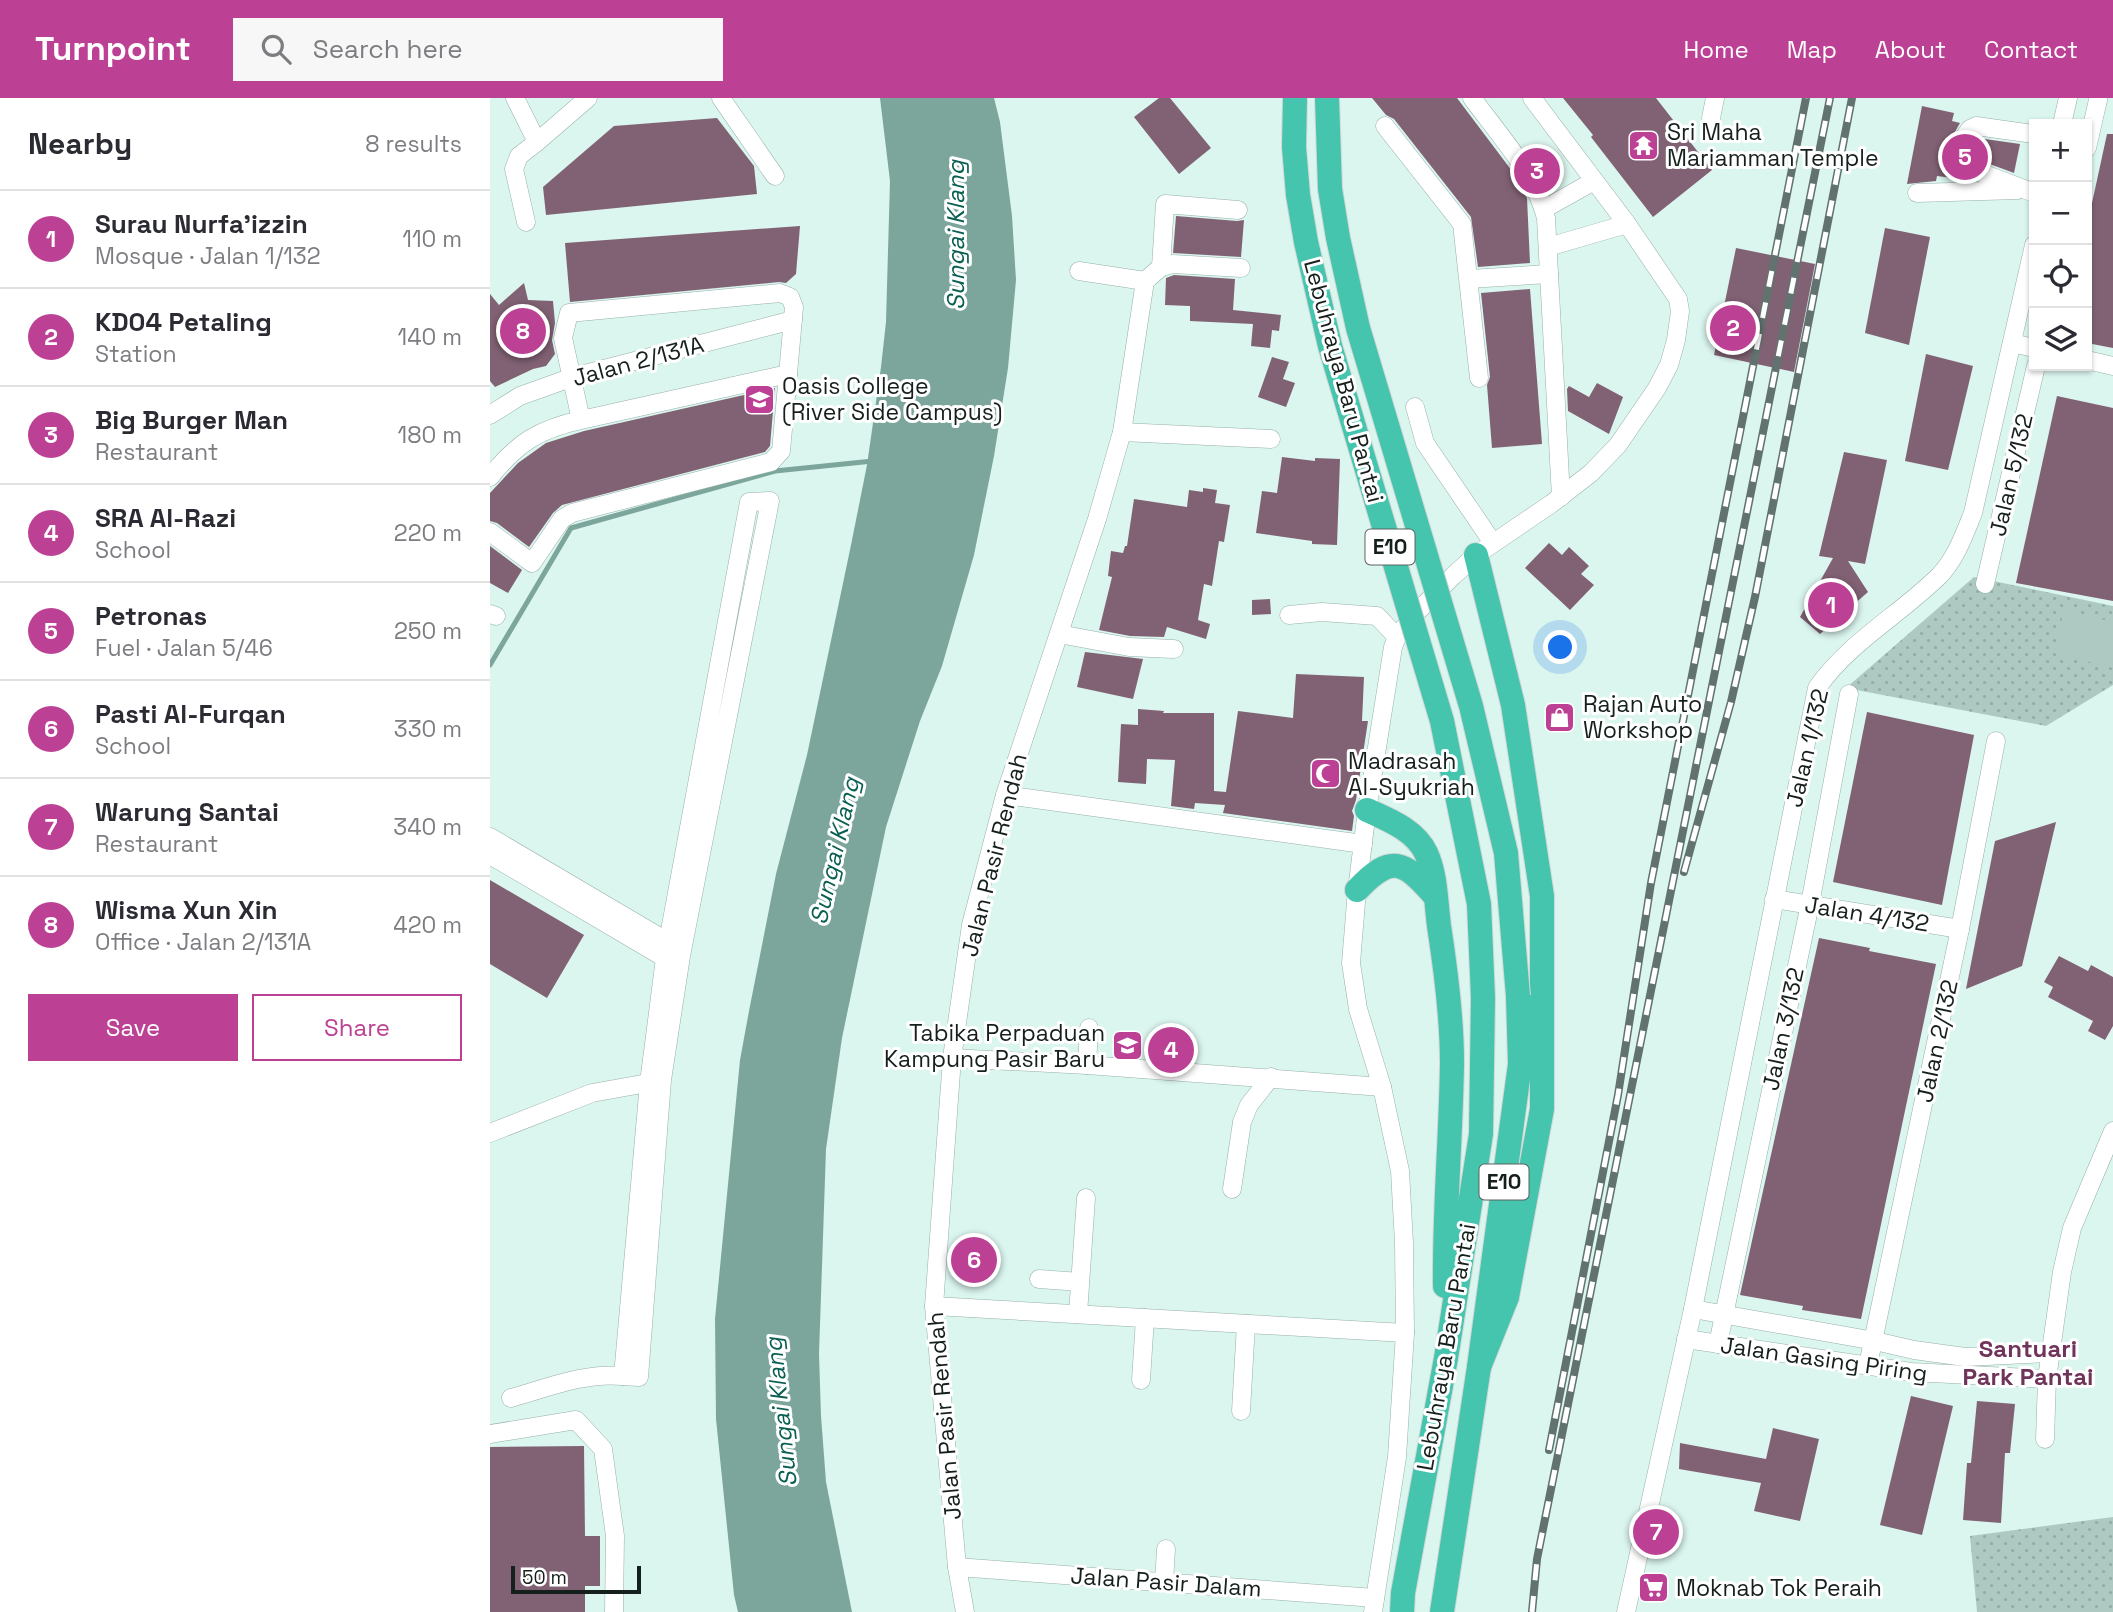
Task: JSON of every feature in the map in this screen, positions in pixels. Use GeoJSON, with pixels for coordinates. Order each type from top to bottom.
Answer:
{"type":"FeatureCollection","features":[{"type":"Feature","properties":{"kind":"highway","name":"Lebuhraya Baru Pantai"},"geometry":{"type":"LineString","coordinates":[[1295,98],[1294,147],[1306,242],[1330,346],[1442,721],[1479,904],[1483,998],[1481,1133],[1402,1612]]}},
{"type":"Feature","properties":{"kind":"highway","name":"Lebuhraya Baru Pantai"},"geometry":{"type":"LineString","coordinates":[[1327,98],[1330,189],[1338,238],[1358,328],[1474,720],[1506,853],[1518,996],[1520,1064],[1443,1612]]}},
{"type":"Feature","properties":{"kind":"highway"},"geometry":{"type":"LineString","coordinates":[[1479,1367],[1507,1297],[1542,1109],[1542,896],[1513,705],[1485,549]]}},
{"type":"Feature","properties":{"kind":"highway"},"geometry":{"type":"LineString","coordinates":[[1367,810],[1395,822],[1417,839],[1426,853],[1435,897],[1446,976],[1452,1061],[1444,1226],[1446,1358]]}},
{"type":"Feature","properties":{"kind":"highway"},"geometry":{"type":"LineString","coordinates":[[1357,890],[1381,868],[1398,866],[1414,872],[1435,897]]}},
{"type":"Feature","properties":{"kind":"street"},"geometry":{"type":"LineString","coordinates":[[515,98],[537,142]]}},
{"type":"Feature","properties":{"kind":"street"},"geometry":{"type":"LineString","coordinates":[[526,222],[514,169],[519,156],[588,98]]}},
{"type":"Feature","properties":{"kind":"street"},"geometry":{"type":"LineString","coordinates":[[721,98],[775,176]]}},
{"type":"Feature","properties":{"kind":"street"},"geometry":{"type":"LineString","coordinates":[[1472,98],[1531,180],[1544,209],[1561,497]]}},
{"type":"Feature","properties":{"kind":"street"},"geometry":{"type":"LineString","coordinates":[[1374,1605],[1397,1457],[1405,1333],[1404,1243],[1400,1171],[1382,1087],[1358,1009],[1351,963],[1367,810],[1397,637],[1431,596],[1485,549],[1561,497],[1591,473],[1618,445],[1669,365],[1680,310],[1678,299],[1627,224],[1532,98]]}},
{"type":"Feature","properties":{"kind":"street"},"geometry":{"type":"LineString","coordinates":[[1711,118],[1715,98]]}},
{"type":"Feature","properties":{"kind":"street"},"geometry":{"type":"LineString","coordinates":[[2063,119],[2068,98]]}},
{"type":"Feature","properties":{"kind":"street"},"geometry":{"type":"LineString","coordinates":[[2092,130],[2100,100]]}},
{"type":"Feature","properties":{"kind":"street"},"geometry":{"type":"LineString","coordinates":[[1385,126],[1461,221],[1479,378]]}},
{"type":"Feature","properties":{"kind":"street"},"geometry":{"type":"LineString","coordinates":[[2029,133],[1976,126],[1966,133],[1961,149],[1963,162],[1968,167],[2029,191]]}},
{"type":"Feature","properties":{"kind":"street"},"geometry":{"type":"LineString","coordinates":[[1544,209],[1594,181]]}},
{"type":"Feature","properties":{"kind":"street"},"geometry":{"type":"LineString","coordinates":[[1917,193],[2029,191]]}},
{"type":"Feature","properties":{"kind":"street"},"geometry":{"type":"LineString","coordinates":[[1161,267],[1165,204],[1238,210]]}},
{"type":"Feature","properties":{"kind":"street"},"geometry":{"type":"LineString","coordinates":[[1548,247],[1627,224]]}},
{"type":"Feature","properties":{"kind":"street"},"geometry":{"type":"LineString","coordinates":[[1079,271],[1145,281],[1161,267],[1173,264],[1241,268]]}},
{"type":"Feature","properties":{"kind":"street","name":"Jalan 1/132"},"geometry":{"type":"LineString","coordinates":[[1626,1612],[1693,1309],[1817,688],[1837,663],[1941,573],[1960,547],[1973,513],[2029,267]]}},
{"type":"Feature","properties":{"kind":"street"},"geometry":{"type":"LineString","coordinates":[[1469,279],[1549,274]]}},
{"type":"Feature","properties":{"kind":"street","name":"Jalan Pasir Rendah"},"geometry":{"type":"LineString","coordinates":[[965,1612],[957,1567],[934,1306],[952,1058],[971,925],[1005,795],[1097,519],[1122,432],[1145,281]]}},
{"type":"Feature","properties":{"kind":"street"},"geometry":{"type":"LineString","coordinates":[[490,532],[532,563],[562,519],[572,513],[771,462],[781,451],[794,307],[790,297],[780,293],[569,313],[563,338],[581,420]]}},
{"type":"Feature","properties":{"kind":"street","name":"Jalan 2/131A"},"geometry":{"type":"LineString","coordinates":[[490,415],[520,396],[573,377],[793,320]]}},
{"type":"Feature","properties":{"kind":"street"},"geometry":{"type":"LineString","coordinates":[[2012,343],[2029,347]]}},
{"type":"Feature","properties":{"kind":"street"},"geometry":{"type":"LineString","coordinates":[[2092,361],[2113,366]]}},
{"type":"Feature","properties":{"kind":"street","name":"Jalan 5/132"},"geometry":{"type":"LineString","coordinates":[[1985,584],[2035,371]]}},
{"type":"Feature","properties":{"kind":"street"},"geometry":{"type":"LineString","coordinates":[[490,477],[525,441],[552,426],[788,374]]}},
{"type":"Feature","properties":{"kind":"street"},"geometry":{"type":"LineString","coordinates":[[1415,407],[1425,443],[1485,549]]}},
{"type":"Feature","properties":{"kind":"street"},"geometry":{"type":"LineString","coordinates":[[1122,432],[1271,439]]}},
{"type":"Feature","properties":{"kind":"street"},"geometry":{"type":"LineString","coordinates":[[511,1398],[588,1377],[607,1374],[639,1377],[656,1082],[671,952],[749,502],[770,501],[671,952]]}},
{"type":"Feature","properties":{"kind":"street"},"geometry":{"type":"LineString","coordinates":[[1289,615],[1322,612],[1377,616],[1397,637]]}},
{"type":"Feature","properties":{"kind":"street"},"geometry":{"type":"LineString","coordinates":[[1059,634],[1129,647],[1174,649]]}},
{"type":"Feature","properties":{"kind":"street","name":"Jalan 3/132"},"geometry":{"type":"LineString","coordinates":[[1718,1344],[1810,904],[1849,694]]}},
{"type":"Feature","properties":{"kind":"street","name":"Jalan 2/132"},"geometry":{"type":"LineString","coordinates":[[1868,1364],[1960,929],[1996,741]]}},
{"type":"Feature","properties":{"kind":"street"},"geometry":{"type":"LineString","coordinates":[[1005,795],[1363,844]]}},
{"type":"Feature","properties":{"kind":"street"},"geometry":{"type":"LineString","coordinates":[[490,837],[671,952]]}},
{"type":"Feature","properties":{"kind":"street"},"geometry":{"type":"LineString","coordinates":[[490,855],[671,952]]}},
{"type":"Feature","properties":{"kind":"street","name":"Jalan 4/132"},"geometry":{"type":"LineString","coordinates":[[1774,899],[1960,929]]}},
{"type":"Feature","properties":{"kind":"street"},"geometry":{"type":"LineString","coordinates":[[1087,1065],[1089,1028]]}},
{"type":"Feature","properties":{"kind":"street"},"geometry":{"type":"LineString","coordinates":[[952,1058],[1271,1077],[1382,1087]]}},
{"type":"Feature","properties":{"kind":"street"},"geometry":{"type":"LineString","coordinates":[[1233,1189],[1242,1122],[1249,1105],[1271,1077]]}},
{"type":"Feature","properties":{"kind":"street"},"geometry":{"type":"LineString","coordinates":[[490,1133],[592,1093],[656,1082]]}},
{"type":"Feature","properties":{"kind":"street"},"geometry":{"type":"LineString","coordinates":[[2045,1439],[2047,1379],[2062,1272],[2073,1228],[2113,1131]]}},
{"type":"Feature","properties":{"kind":"street"},"geometry":{"type":"LineString","coordinates":[[1078,1314],[1086,1198]]}},
{"type":"Feature","properties":{"kind":"street"},"geometry":{"type":"LineString","coordinates":[[1039,1279],[1080,1282]]}},
{"type":"Feature","properties":{"kind":"street"},"geometry":{"type":"LineString","coordinates":[[934,1306],[1405,1333]]}},
{"type":"Feature","properties":{"kind":"street"},"geometry":{"type":"LineString","coordinates":[[1693,1309],[1965,1357],[2050,1353]]}},
{"type":"Feature","properties":{"kind":"street"},"geometry":{"type":"LineString","coordinates":[[1141,1380],[1145,1318]]}},
{"type":"Feature","properties":{"kind":"street"},"geometry":{"type":"LineString","coordinates":[[1241,1411],[1246,1324]]}},
{"type":"Feature","properties":{"kind":"street","name":"Jalan Gasing Piring"},"geometry":{"type":"LineString","coordinates":[[1686,1339],[1937,1375],[2047,1379]]}},
{"type":"Feature","properties":{"kind":"street"},"geometry":{"type":"LineString","coordinates":[[490,1434],[576,1419],[603,1449],[615,1536],[614,1612]]}},
{"type":"Feature","properties":{"kind":"street"},"geometry":{"type":"LineString","coordinates":[[1164,1582],[1166,1549]]}},
{"type":"Feature","properties":{"kind":"street","name":"Jalan Pasir Dalam"},"geometry":{"type":"LineString","coordinates":[[957,1567],[1164,1582],[1374,1605]]}},
{"type":"Feature","properties":{"kind":"shaded area"},"geometry":{"type":"Polygon","coordinates":[[[1974,577],[2113,606],[2113,685],[2046,726],[1846,688],[1974,577]]]}},
{"type":"Feature","properties":{"kind":"shaded area"},"geometry":{"type":"Polygon","coordinates":[[[2064,610],[2113,622],[2113,668],[2054,653],[2064,610]]]}},
{"type":"Feature","properties":{"kind":"shaded area"},"geometry":{"type":"Polygon","coordinates":[[[2113,1517],[2113,1612],[1977,1612],[1970,1536],[2113,1517]]]}},
{"type":"Feature","properties":{"kind":"water","name":"Sungai Klang"},"geometry":{"type":"Polygon","coordinates":[[[880,98],[994,98],[1000,122],[1012,216],[1016,280],[1008,368],[974,555],[942,666],[920,721],[886,827],[842,1038],[826,1149],[819,1354],[821,1416],[826,1482],[852,1612],[738,1612],[716,1419],[715,1319],[740,1060],[776,874],[807,755],[851,545],[867,465],[881,367],[886,322],[890,181],[880,98]]]}},
{"type":"Feature","properties":{"kind":"building"},"geometry":{"type":"Polygon","coordinates":[[[1159,98],[1170,98],[1211,148],[1179,174],[1134,117],[1159,98]]]}},
{"type":"Feature","properties":{"kind":"building"},"geometry":{"type":"Polygon","coordinates":[[[1372,98],[1457,98],[1509,167],[1527,198],[1530,263],[1478,267],[1471,217],[1394,119],[1386,115],[1372,98]]]}},
{"type":"Feature","properties":{"kind":"building","name":"Sri Maha Mariamman Temple"},"geometry":{"type":"Polygon","coordinates":[[[1563,98],[1656,98],[1712,170],[1653,217],[1563,98]]]}},
{"type":"Feature","properties":{"kind":"building"},"geometry":{"type":"Polygon","coordinates":[[[1922,106],[1954,113],[1952,121],[1960,123],[1952,137],[1950,159],[1956,171],[1969,180],[1937,176],[1936,181],[1907,184],[1922,106]]]}},
{"type":"Feature","properties":{"kind":"building"},"geometry":{"type":"Polygon","coordinates":[[[717,118],[754,166],[757,194],[546,215],[543,187],[614,126],[717,118]]]}},
{"type":"Feature","properties":{"kind":"building"},"geometry":{"type":"Polygon","coordinates":[[[2107,134],[2113,134],[2113,348],[2092,344],[2092,203],[2107,134]]]}},
{"type":"Feature","properties":{"kind":"building"},"geometry":{"type":"Polygon","coordinates":[[[1978,138],[2020,144],[2014,173],[1979,160],[1973,155],[1974,143],[1978,138]]]}},
{"type":"Feature","properties":{"kind":"building"},"geometry":{"type":"Polygon","coordinates":[[[1176,216],[1244,220],[1241,257],[1173,253],[1176,216]]]}},
{"type":"Feature","properties":{"kind":"building"},"geometry":{"type":"Polygon","coordinates":[[[800,226],[796,274],[786,283],[570,302],[565,243],[800,226]]]}},
{"type":"Feature","properties":{"kind":"building"},"geometry":{"type":"Polygon","coordinates":[[[1885,228],[1930,237],[1909,345],[1865,333],[1885,228]]]}},
{"type":"Feature","properties":{"kind":"building"},"geometry":{"type":"Polygon","coordinates":[[[1736,248],[1815,264],[1794,372],[1714,355],[1736,248]]]}},
{"type":"Feature","properties":{"kind":"building"},"geometry":{"type":"Polygon","coordinates":[[[1174,275],[1235,279],[1233,310],[1281,315],[1279,331],[1272,330],[1270,348],[1251,346],[1253,324],[1190,321],[1190,306],[1165,305],[1166,278],[1174,275]]]}},
{"type":"Feature","properties":{"kind":"building"},"geometry":{"type":"Polygon","coordinates":[[[524,283],[528,300],[553,301],[555,323],[552,340],[555,354],[546,366],[533,369],[495,387],[490,381],[490,294],[499,305],[524,283]]]}},
{"type":"Feature","properties":{"kind":"building"},"geometry":{"type":"Polygon","coordinates":[[[1530,289],[1542,444],[1492,448],[1487,385],[1490,377],[1481,293],[1530,289]]]}},
{"type":"Feature","properties":{"kind":"building"},"geometry":{"type":"Polygon","coordinates":[[[1926,354],[1973,366],[1948,470],[1905,461],[1926,354]]]}},
{"type":"Feature","properties":{"kind":"building"},"geometry":{"type":"Polygon","coordinates":[[[1272,357],[1289,362],[1283,379],[1295,383],[1286,407],[1258,397],[1272,357]]]}},
{"type":"Feature","properties":{"kind":"building"},"geometry":{"type":"Polygon","coordinates":[[[1597,383],[1623,397],[1609,434],[1568,411],[1569,386],[1589,397],[1597,383]]]}},
{"type":"Feature","properties":{"kind":"building"},"geometry":{"type":"Polygon","coordinates":[[[775,388],[770,446],[765,452],[562,505],[553,513],[529,547],[497,523],[490,521],[490,493],[518,463],[546,443],[584,431],[775,388]]]}},
{"type":"Feature","properties":{"kind":"building"},"geometry":{"type":"Polygon","coordinates":[[[2057,396],[2113,408],[2113,601],[2016,583],[2057,396]]]}},
{"type":"Feature","properties":{"kind":"building"},"geometry":{"type":"Polygon","coordinates":[[[1844,452],[1887,460],[1865,564],[1848,561],[1868,592],[1820,634],[1800,617],[1833,558],[1819,556],[1844,452]]]}},
{"type":"Feature","properties":{"kind":"building"},"geometry":{"type":"Polygon","coordinates":[[[1282,457],[1315,461],[1315,458],[1340,459],[1337,545],[1312,544],[1312,541],[1256,533],[1262,491],[1277,493],[1282,457]]]}},
{"type":"Feature","properties":{"kind":"building"},"geometry":{"type":"Polygon","coordinates":[[[1203,488],[1217,490],[1215,503],[1230,505],[1224,542],[1219,541],[1212,586],[1204,584],[1198,620],[1210,624],[1206,639],[1167,627],[1164,637],[1130,636],[1099,630],[1112,577],[1108,576],[1111,551],[1123,553],[1127,546],[1134,499],[1187,507],[1189,490],[1203,492],[1203,488]]]}},
{"type":"Feature","properties":{"kind":"building"},"geometry":{"type":"Polygon","coordinates":[[[1549,543],[1562,555],[1569,547],[1589,566],[1581,574],[1594,585],[1570,610],[1525,568],[1549,543]]]}},
{"type":"Feature","properties":{"kind":"building"},"geometry":{"type":"Polygon","coordinates":[[[490,546],[522,570],[508,593],[490,583],[490,546]]]}},
{"type":"Feature","properties":{"kind":"building"},"geometry":{"type":"Polygon","coordinates":[[[1270,599],[1271,614],[1252,615],[1252,600],[1270,599]]]}},
{"type":"Feature","properties":{"kind":"building"},"geometry":{"type":"Polygon","coordinates":[[[1085,652],[1143,659],[1133,699],[1077,687],[1085,652]]]}},
{"type":"Feature","properties":{"kind":"building"},"geometry":{"type":"Polygon","coordinates":[[[1296,674],[1364,677],[1362,721],[1368,721],[1352,811],[1352,831],[1223,813],[1225,805],[1195,803],[1194,809],[1171,806],[1175,760],[1147,759],[1146,784],[1118,782],[1121,724],[1138,725],[1138,709],[1164,711],[1163,713],[1214,713],[1214,791],[1226,792],[1238,711],[1293,718],[1296,674]]]}},
{"type":"Feature","properties":{"kind":"building"},"geometry":{"type":"Polygon","coordinates":[[[1867,712],[1974,735],[1942,905],[1833,882],[1867,712]]]}},
{"type":"Feature","properties":{"kind":"building"},"geometry":{"type":"Polygon","coordinates":[[[2056,822],[2022,966],[1966,989],[1995,841],[2056,822]]]}},
{"type":"Feature","properties":{"kind":"building"},"geometry":{"type":"Polygon","coordinates":[[[490,880],[584,935],[547,998],[490,964],[490,880]]]}},
{"type":"Feature","properties":{"kind":"building"},"geometry":{"type":"Polygon","coordinates":[[[1819,938],[1936,964],[1861,1319],[1802,1310],[1803,1306],[1740,1295],[1819,938]]]}},
{"type":"Feature","properties":{"kind":"building"},"geometry":{"type":"Polygon","coordinates":[[[2059,956],[2088,971],[2091,965],[2113,977],[2113,1026],[2105,1040],[2088,1031],[2093,1021],[2048,997],[2053,987],[2044,982],[2059,956]]]}},
{"type":"Feature","properties":{"kind":"building"},"geometry":{"type":"Polygon","coordinates":[[[1911,1396],[1953,1406],[1922,1535],[1880,1525],[1911,1396]]]}},
{"type":"Feature","properties":{"kind":"building"},"geometry":{"type":"Polygon","coordinates":[[[1977,1401],[2015,1404],[2010,1453],[2005,1453],[2001,1523],[1963,1520],[1967,1463],[1971,1463],[1977,1401]]]}},
{"type":"Feature","properties":{"kind":"building"},"geometry":{"type":"Polygon","coordinates":[[[1773,1428],[1819,1439],[1800,1521],[1754,1511],[1761,1483],[1679,1469],[1680,1443],[1766,1459],[1773,1428]]]}},
{"type":"Feature","properties":{"kind":"building"},"geometry":{"type":"Polygon","coordinates":[[[584,1446],[585,1536],[600,1536],[600,1586],[585,1586],[585,1612],[490,1612],[490,1447],[584,1446]]]}},
{"type":"Feature","properties":{"kind":"waterway"},"geometry":{"type":"LineString","coordinates":[[490,665],[571,528],[775,471],[873,461]]}},
{"type":"Feature","properties":{"kind":"railway"},"geometry":{"type":"LineString","coordinates":[[1549,1450],[1618,1095],[1651,883],[1806,98]]}},
{"type":"Feature","properties":{"kind":"railway"},"geometry":{"type":"LineString","coordinates":[[1532,1612],[1537,1559],[1830,98]]}},
{"type":"Feature","properties":{"kind":"railway"},"geometry":{"type":"LineString","coordinates":[[1684,872],[1731,702],[1755,597],[1852,98]]}},
{"type":"Feature","properties":{"kind":"place","name":"Sri Maha Mariamman Temple"},"geometry":{"type":"Point","coordinates":[1644,145]}},
{"type":"Feature","properties":{"kind":"place","name":"Petronas"},"geometry":{"type":"Point","coordinates":[1965,157]}},
{"type":"Feature","properties":{"kind":"place","name":"Big Burger Man"},"geometry":{"type":"Point","coordinates":[1537,171]}},
{"type":"Feature","properties":{"kind":"place","name":"KD04 Petaling"},"geometry":{"type":"Point","coordinates":[1733,328]}},
{"type":"Feature","properties":{"kind":"place","name":"Wisma Xun Xin"},"geometry":{"type":"Point","coordinates":[523,331]}},
{"type":"Feature","properties":{"kind":"place","name":"Oasis College (River Side Campus)"},"geometry":{"type":"Point","coordinates":[759,399]}},
{"type":"Feature","properties":{"kind":"place","name":"Surau Nurfa'izzin"},"geometry":{"type":"Point","coordinates":[1831,605]}},
{"type":"Feature","properties":{"kind":"place","name":"Rajan Auto Workshop"},"geometry":{"type":"Point","coordinates":[1560,717]}},
{"type":"Feature","properties":{"kind":"place","name":"Madrasah Al-Syukriah"},"geometry":{"type":"Point","coordinates":[1325,774]}},
{"type":"Feature","properties":{"kind":"place","name":"Tabika Perpaduan Kampung Pasir Baru"},"geometry":{"type":"Point","coordinates":[1128,1046]}},
{"type":"Feature","properties":{"kind":"place","name":"SRA Al-Razi"},"geometry":{"type":"Point","coordinates":[1171,1050]}},
{"type":"Feature","properties":{"kind":"place","name":"Pasti Al-Furqan"},"geometry":{"type":"Point","coordinates":[974,1260]}},
{"type":"Feature","properties":{"kind":"place","name":"Warung Santai"},"geometry":{"type":"Point","coordinates":[1656,1532]}},
{"type":"Feature","properties":{"kind":"place","name":"Moknab Tok Peraih"},"geometry":{"type":"Point","coordinates":[1653,1588]}},
{"type":"Feature","properties":{"kind":"district","name":"Santuari Park Pantai"},"geometry":{"type":"Point","coordinates":[2028,1363]}}]}
